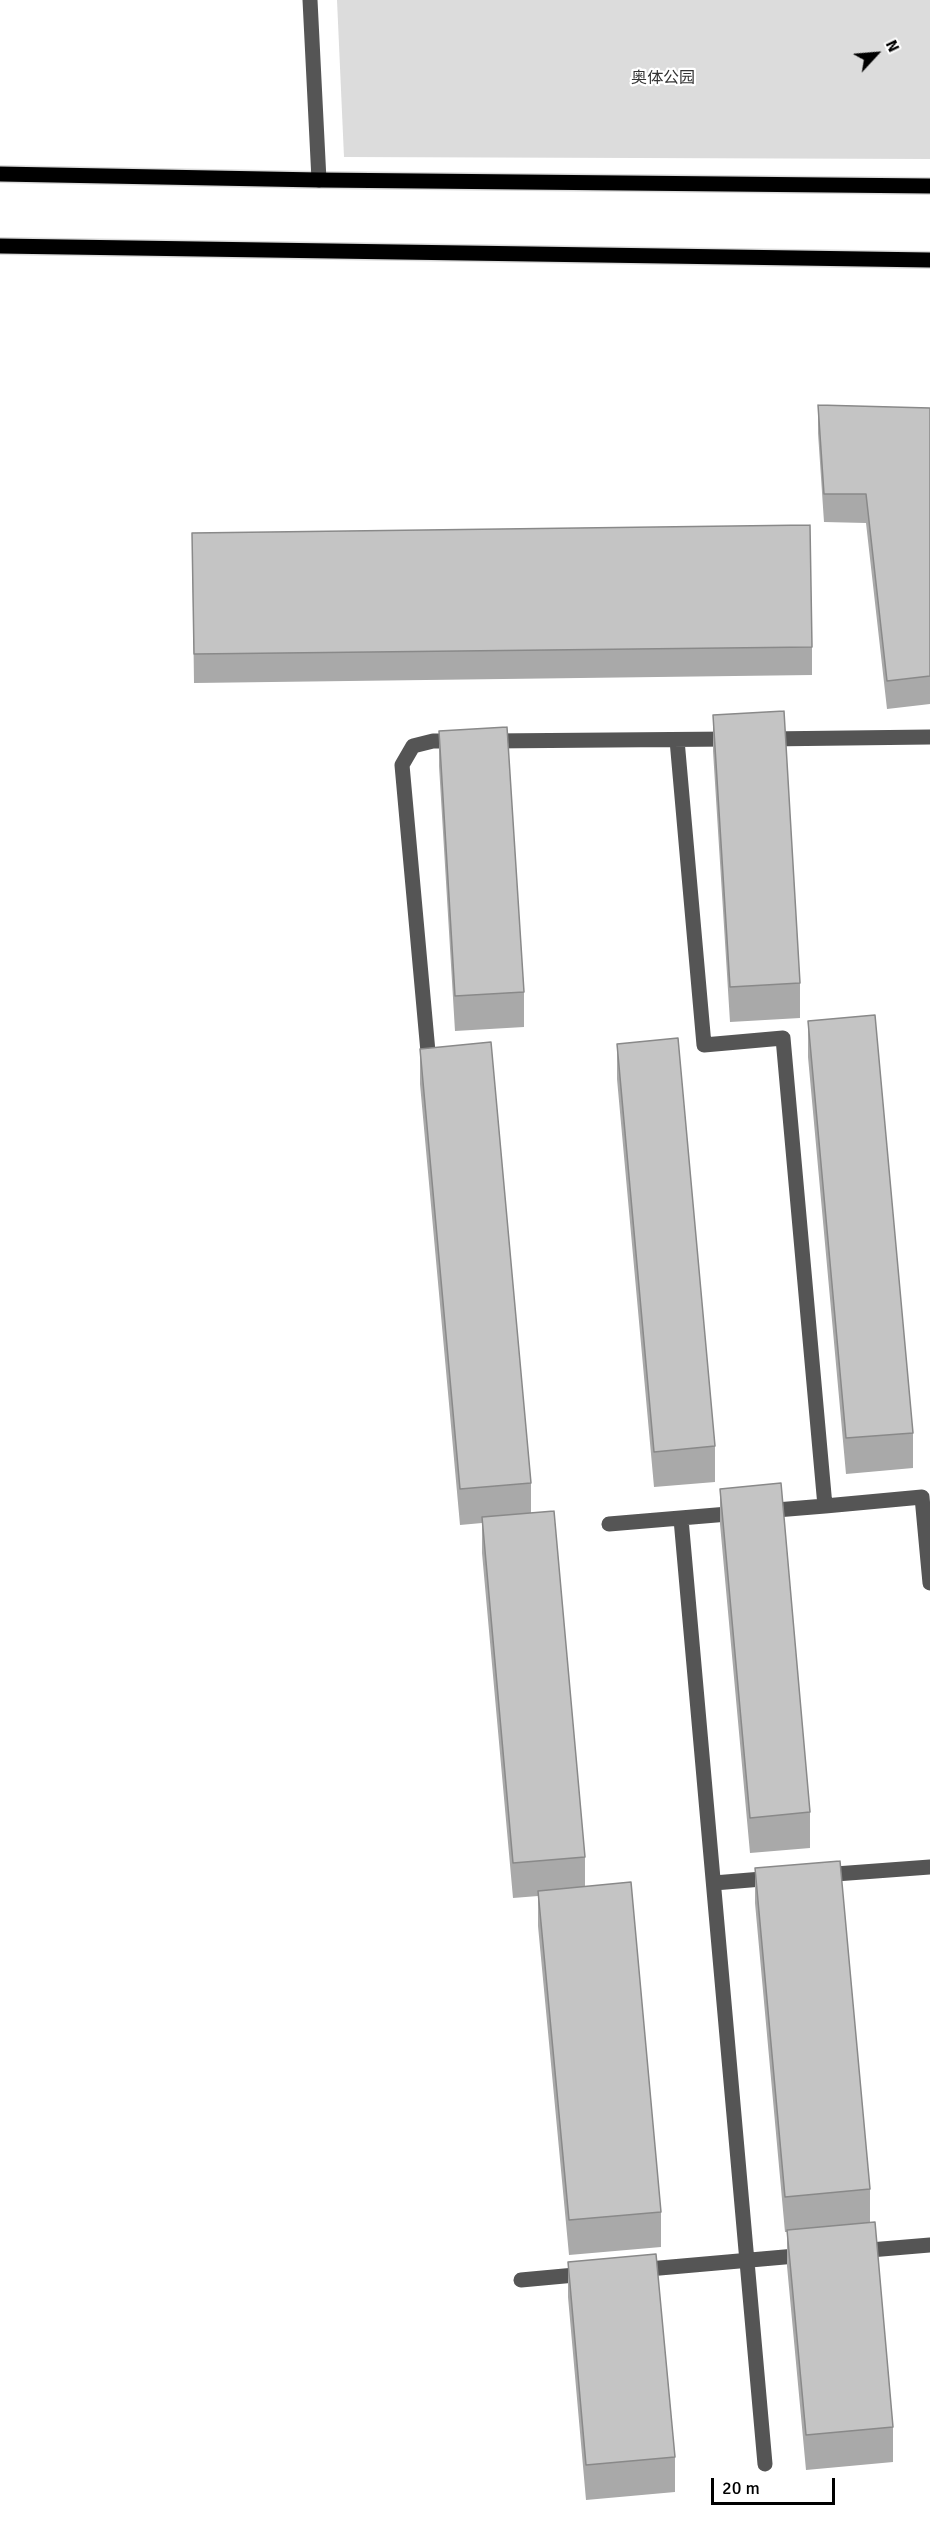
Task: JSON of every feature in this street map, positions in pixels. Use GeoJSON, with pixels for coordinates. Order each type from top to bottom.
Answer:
{"type":"FeatureCollection","features":[{"type":"Feature","properties":{"kind":"main road"},"geometry":{"type":"LineString","coordinates":[[0,174],[319,180],[930,186]]}},
{"type":"Feature","properties":{"kind":"main road"},"geometry":{"type":"LineString","coordinates":[[0,246],[930,260]]}},
{"type":"Feature","properties":{"kind":"street"},"geometry":{"type":"LineString","coordinates":[[310,0],[319,180]]}},
{"type":"Feature","properties":{"kind":"street"},"geometry":{"type":"LineString","coordinates":[[429,1063],[402,765],[413,746],[433,741],[930,737]]}},
{"type":"Feature","properties":{"kind":"street"},"geometry":{"type":"LineString","coordinates":[[677,740],[704,1045],[783,1038],[825,1506]]}},
{"type":"Feature","properties":{"kind":"street"},"geometry":{"type":"LineString","coordinates":[[609,1524],[922,1497],[930,1583]]}},
{"type":"Feature","properties":{"kind":"street"},"geometry":{"type":"LineString","coordinates":[[681,1519],[765,2464]]}},
{"type":"Feature","properties":{"kind":"street"},"geometry":{"type":"LineString","coordinates":[[714,1883],[930,1867]]}},
{"type":"Feature","properties":{"kind":"street"},"geometry":{"type":"LineString","coordinates":[[521,2280],[930,2245]]}},
{"type":"Feature","properties":{"kind":"green space","name":"奥体公园"},"geometry":{"type":"Polygon","coordinates":[[[337,0],[930,0],[930,159],[344,157],[337,0]]]}},
{"type":"Feature","properties":{"kind":"building"},"geometry":{"type":"Polygon","coordinates":[[[818,405],[930,408],[930,676],[887,681],[866,494],[824,494],[818,405]]]}},
{"type":"Feature","properties":{"kind":"building"},"geometry":{"type":"Polygon","coordinates":[[[810,525],[812,647],[194,654],[192,533],[810,525]]]}},
{"type":"Feature","properties":{"kind":"building"},"geometry":{"type":"Polygon","coordinates":[[[784,711],[800,983],[730,987],[713,715],[784,711]]]}},
{"type":"Feature","properties":{"kind":"building"},"geometry":{"type":"Polygon","coordinates":[[[507,727],[524,992],[455,996],[439,731],[507,727]]]}},
{"type":"Feature","properties":{"kind":"building"},"geometry":{"type":"Polygon","coordinates":[[[875,1015],[913,1433],[846,1438],[808,1021],[875,1015]]]}},
{"type":"Feature","properties":{"kind":"building"},"geometry":{"type":"Polygon","coordinates":[[[678,1038],[715,1446],[654,1452],[617,1044],[678,1038]]]}},
{"type":"Feature","properties":{"kind":"building"},"geometry":{"type":"Polygon","coordinates":[[[491,1042],[531,1483],[460,1489],[420,1049],[491,1042]]]}},
{"type":"Feature","properties":{"kind":"building"},"geometry":{"type":"Polygon","coordinates":[[[781,1483],[810,1812],[750,1818],[720,1489],[781,1483]]]}},
{"type":"Feature","properties":{"kind":"building"},"geometry":{"type":"Polygon","coordinates":[[[554,1511],[585,1857],[513,1863],[482,1517],[554,1511]]]}},
{"type":"Feature","properties":{"kind":"building"},"geometry":{"type":"Polygon","coordinates":[[[840,1861],[870,2189],[785,2197],[755,1868],[840,1861]]]}},
{"type":"Feature","properties":{"kind":"building"},"geometry":{"type":"Polygon","coordinates":[[[631,1882],[661,2212],[569,2220],[538,1891],[631,1882]]]}},
{"type":"Feature","properties":{"kind":"building"},"geometry":{"type":"Polygon","coordinates":[[[875,2222],[893,2427],[806,2435],[787,2230],[875,2222]]]}},
{"type":"Feature","properties":{"kind":"building"},"geometry":{"type":"Polygon","coordinates":[[[656,2254],[675,2457],[586,2465],[568,2262],[656,2254]]]}}]}
